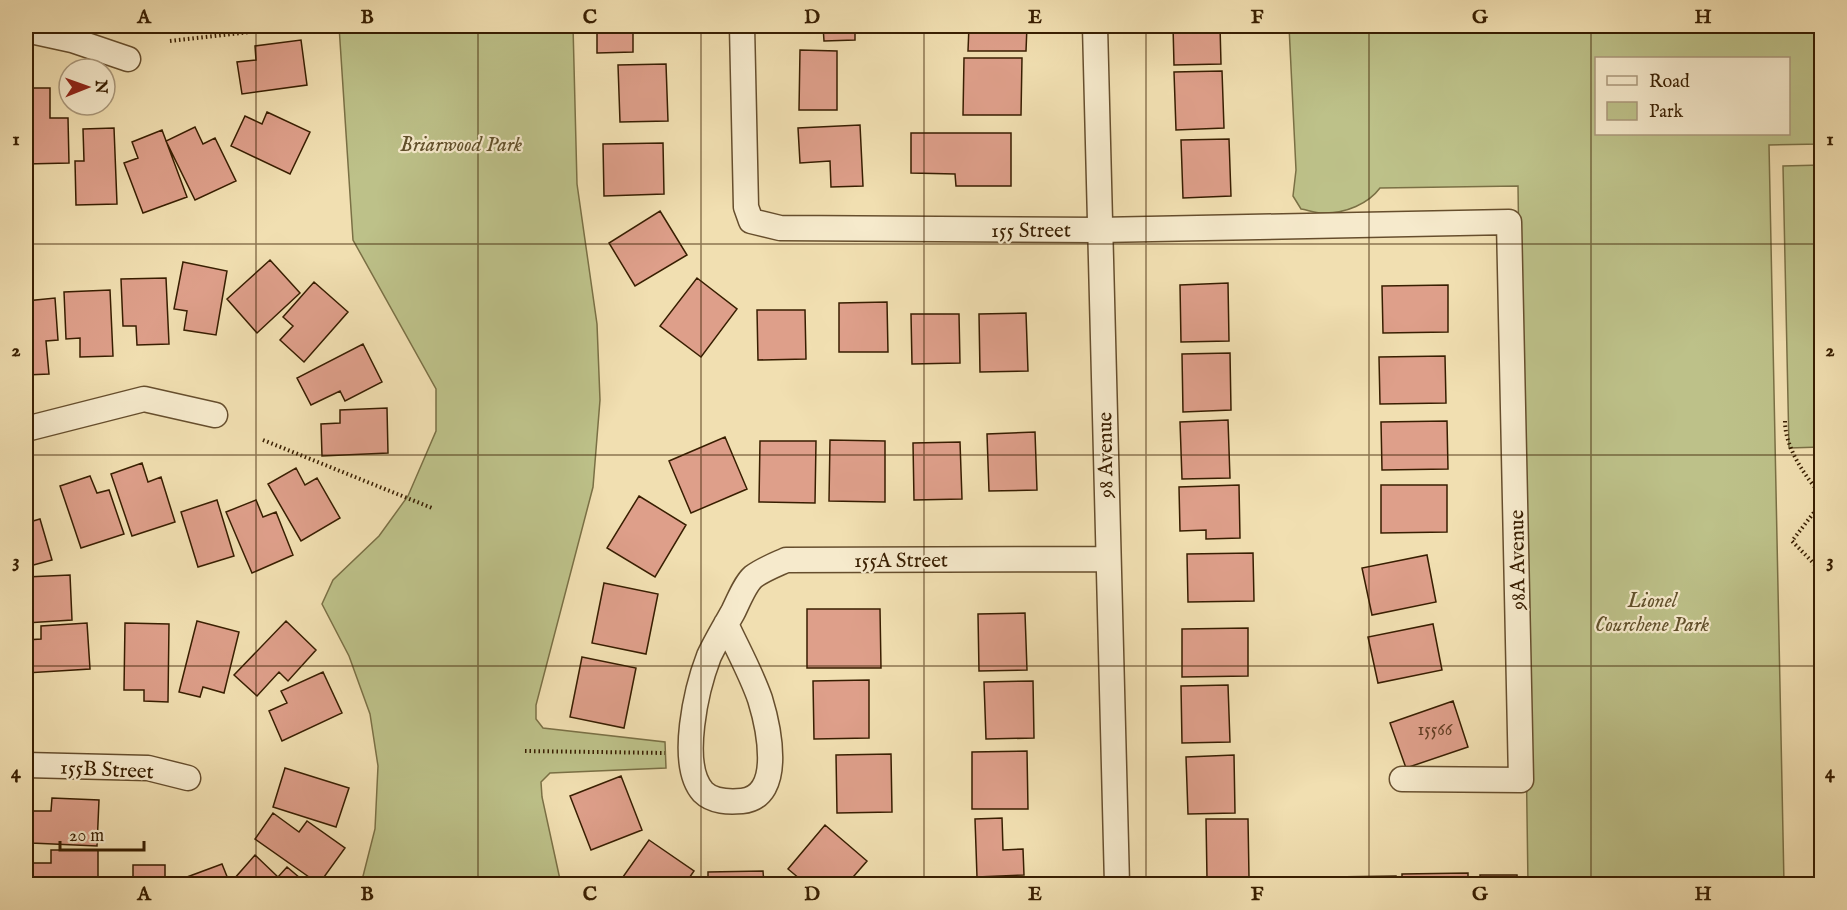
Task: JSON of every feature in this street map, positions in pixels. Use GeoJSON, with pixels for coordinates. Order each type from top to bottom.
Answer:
{"type":"FeatureCollection","features":[{"type":"Feature","properties":{"kind":"street","name":"155 Street"},"geometry":{"type":"LineString","coordinates":[[742,26],[744,188],[746,207],[751,221],[780,228],[1100,230],[1509,222]]}},
{"type":"Feature","properties":{"kind":"street","name":"98 Avenue"},"geometry":{"type":"LineString","coordinates":[[1095,26],[1117,885]]}},
{"type":"Feature","properties":{"kind":"street"},"geometry":{"type":"LineString","coordinates":[[26,30],[72,40],[128,59]]}},
{"type":"Feature","properties":{"kind":"street","name":"98A Avenue"},"geometry":{"type":"LineString","coordinates":[[1402,779],[1521,780],[1509,222]]}},
{"type":"Feature","properties":{"kind":"street"},"geometry":{"type":"LineString","coordinates":[[26,429],[144,399],[215,416]]}},
{"type":"Feature","properties":{"kind":"street","name":"155A Street"},"geometry":{"type":"LineString","coordinates":[[726,624],[759,698],[769,740],[769,776],[761,792],[745,801],[720,800],[704,792],[697,780],[690,753],[692,720],[709,656],[726,624],[752,577],[786,560],[1108,559]]}},
{"type":"Feature","properties":{"kind":"street","name":"155B Street"},"geometry":{"type":"LineString","coordinates":[[26,765],[148,768],[188,778]]}},
{"type":"Feature","properties":{"kind":"path"},"geometry":{"type":"LineString","coordinates":[[170,40],[304,26]]}},
{"type":"Feature","properties":{"kind":"path"},"geometry":{"type":"LineString","coordinates":[[1785,421],[1785,430],[1806,477],[1821,496]]}},
{"type":"Feature","properties":{"kind":"path"},"geometry":{"type":"LineString","coordinates":[[263,440],[432,508]]}},
{"type":"Feature","properties":{"kind":"path"},"geometry":{"type":"LineString","coordinates":[[1821,502],[1792,542],[1821,571],[1821,625]]}},
{"type":"Feature","properties":{"kind":"path"},"geometry":{"type":"LineString","coordinates":[[525,751],[672,753]]}},
{"type":"Feature","properties":{"kind":"green space","name":"Briarwood Park"},"geometry":{"type":"Polygon","coordinates":[[[339,26],[573,26],[577,184],[597,324],[600,400],[593,487],[536,705],[536,719],[543,728],[665,742],[666,768],[550,773],[541,782],[542,797],[561,884],[361,884],[375,829],[378,766],[370,714],[349,656],[322,604],[333,580],[379,536],[408,496],[436,431],[436,389],[353,240],[339,26]]]}},
{"type":"Feature","properties":{"kind":"green space","name":"Lionel Courchene Park"},"geometry":{"type":"Polygon","coordinates":[[[1289,26],[1821,26],[1821,144],[1769,145],[1784,884],[1528,884],[1518,186],[1380,188],[1356,207],[1333,213],[1301,209],[1293,196],[1296,170],[1289,26]]]}},
{"type":"Feature","properties":{"kind":"green space"},"geometry":{"type":"Polygon","coordinates":[[[1821,165],[1821,447],[1789,448],[1783,166],[1821,165]]]}},
{"type":"Feature","properties":{"kind":"building"},"geometry":{"type":"Polygon","coordinates":[[[224,26],[274,26],[225,33],[224,26]]]}},
{"type":"Feature","properties":{"kind":"building"},"geometry":{"type":"Polygon","coordinates":[[[597,26],[633,26],[633,52],[597,53],[597,26]]]}},
{"type":"Feature","properties":{"kind":"building"},"geometry":{"type":"Polygon","coordinates":[[[823,26],[855,26],[855,40],[824,41],[823,26]]]}},
{"type":"Feature","properties":{"kind":"building"},"geometry":{"type":"Polygon","coordinates":[[[969,26],[1027,26],[1026,51],[968,51],[969,26]]]}},
{"type":"Feature","properties":{"kind":"building"},"geometry":{"type":"Polygon","coordinates":[[[1173,26],[1220,26],[1221,64],[1174,65],[1173,26]]]}},
{"type":"Feature","properties":{"kind":"building"},"geometry":{"type":"Polygon","coordinates":[[[301,40],[307,85],[242,94],[237,62],[256,60],[255,46],[301,40]]]}},
{"type":"Feature","properties":{"kind":"building"},"geometry":{"type":"Polygon","coordinates":[[[800,50],[837,51],[837,110],[799,110],[800,50]]]}},
{"type":"Feature","properties":{"kind":"building"},"geometry":{"type":"Polygon","coordinates":[[[964,58],[1022,58],[1021,115],[963,115],[964,58]]]}},
{"type":"Feature","properties":{"kind":"building"},"geometry":{"type":"Polygon","coordinates":[[[666,64],[668,121],[620,122],[618,65],[666,64]]]}},
{"type":"Feature","properties":{"kind":"building"},"geometry":{"type":"Polygon","coordinates":[[[1222,71],[1224,128],[1176,130],[1174,72],[1222,71]]]}},
{"type":"Feature","properties":{"kind":"building"},"geometry":{"type":"Polygon","coordinates":[[[26,88],[50,88],[50,118],[68,118],[69,163],[26,164],[26,88]]]}},
{"type":"Feature","properties":{"kind":"building"},"geometry":{"type":"Polygon","coordinates":[[[267,112],[310,132],[290,174],[231,146],[245,116],[262,124],[267,112]]]}},
{"type":"Feature","properties":{"kind":"building"},"geometry":{"type":"Polygon","coordinates":[[[860,125],[863,186],[831,187],[830,161],[800,163],[798,128],[860,125]]]}},
{"type":"Feature","properties":{"kind":"building"},"geometry":{"type":"Polygon","coordinates":[[[195,127],[203,144],[215,138],[236,181],[195,200],[166,141],[195,127]]]}},
{"type":"Feature","properties":{"kind":"building"},"geometry":{"type":"Polygon","coordinates":[[[114,128],[117,204],[76,205],[75,161],[84,161],[83,129],[114,128]]]}},
{"type":"Feature","properties":{"kind":"building"},"geometry":{"type":"Polygon","coordinates":[[[162,130],[187,197],[143,213],[124,163],[138,158],[132,142],[162,130]]]}},
{"type":"Feature","properties":{"kind":"building"},"geometry":{"type":"Polygon","coordinates":[[[911,133],[1011,133],[1011,186],[956,186],[955,174],[911,173],[911,133]]]}},
{"type":"Feature","properties":{"kind":"building"},"geometry":{"type":"Polygon","coordinates":[[[1229,139],[1231,196],[1183,198],[1181,140],[1229,139]]]}},
{"type":"Feature","properties":{"kind":"building"},"geometry":{"type":"Polygon","coordinates":[[[663,143],[664,194],[604,196],[603,144],[663,143]]]}},
{"type":"Feature","properties":{"kind":"building"},"geometry":{"type":"Polygon","coordinates":[[[660,211],[687,255],[635,286],[609,243],[660,211]]]}},
{"type":"Feature","properties":{"kind":"building"},"geometry":{"type":"Polygon","coordinates":[[[270,260],[300,293],[257,333],[227,299],[270,260]]]}},
{"type":"Feature","properties":{"kind":"building"},"geometry":{"type":"Polygon","coordinates":[[[183,262],[227,271],[216,335],[184,330],[187,311],[174,309],[183,262]]]}},
{"type":"Feature","properties":{"kind":"building"},"geometry":{"type":"Polygon","coordinates":[[[166,278],[169,344],[137,345],[136,326],[123,326],[121,279],[166,278]]]}},
{"type":"Feature","properties":{"kind":"building"},"geometry":{"type":"Polygon","coordinates":[[[697,278],[737,309],[701,357],[660,326],[697,278]]]}},
{"type":"Feature","properties":{"kind":"building"},"geometry":{"type":"Polygon","coordinates":[[[314,282],[348,312],[304,362],[280,340],[293,326],[283,317],[314,282]]]}},
{"type":"Feature","properties":{"kind":"building"},"geometry":{"type":"Polygon","coordinates":[[[1228,283],[1229,341],[1181,342],[1180,285],[1228,283]]]}},
{"type":"Feature","properties":{"kind":"building"},"geometry":{"type":"Polygon","coordinates":[[[1448,285],[1448,332],[1383,333],[1382,286],[1448,285]]]}},
{"type":"Feature","properties":{"kind":"building"},"geometry":{"type":"Polygon","coordinates":[[[110,290],[113,356],[80,357],[80,338],[66,339],[64,292],[110,290]]]}},
{"type":"Feature","properties":{"kind":"building"},"geometry":{"type":"Polygon","coordinates":[[[55,298],[58,340],[46,341],[49,374],[26,375],[26,301],[55,298]]]}},
{"type":"Feature","properties":{"kind":"building"},"geometry":{"type":"Polygon","coordinates":[[[887,302],[888,352],[839,352],[839,303],[887,302]]]}},
{"type":"Feature","properties":{"kind":"building"},"geometry":{"type":"Polygon","coordinates":[[[757,310],[805,310],[806,359],[758,360],[757,310]]]}},
{"type":"Feature","properties":{"kind":"building"},"geometry":{"type":"Polygon","coordinates":[[[1026,313],[1028,371],[980,372],[979,314],[1026,313]]]}},
{"type":"Feature","properties":{"kind":"building"},"geometry":{"type":"Polygon","coordinates":[[[911,314],[959,314],[960,363],[912,364],[911,314]]]}},
{"type":"Feature","properties":{"kind":"building"},"geometry":{"type":"Polygon","coordinates":[[[363,344],[382,382],[345,401],[340,391],[311,405],[297,378],[363,344]]]}},
{"type":"Feature","properties":{"kind":"building"},"geometry":{"type":"Polygon","coordinates":[[[1230,353],[1231,410],[1183,412],[1182,354],[1230,353]]]}},
{"type":"Feature","properties":{"kind":"building"},"geometry":{"type":"Polygon","coordinates":[[[1445,356],[1446,403],[1380,404],[1379,357],[1445,356]]]}},
{"type":"Feature","properties":{"kind":"building"},"geometry":{"type":"Polygon","coordinates":[[[387,408],[388,453],[322,456],[321,424],[340,423],[340,410],[387,408]]]}},
{"type":"Feature","properties":{"kind":"building"},"geometry":{"type":"Polygon","coordinates":[[[1228,420],[1230,478],[1182,479],[1180,422],[1228,420]]]}},
{"type":"Feature","properties":{"kind":"building"},"geometry":{"type":"Polygon","coordinates":[[[1447,421],[1448,469],[1382,470],[1381,422],[1447,421]]]}},
{"type":"Feature","properties":{"kind":"building"},"geometry":{"type":"Polygon","coordinates":[[[1035,432],[1037,490],[989,491],[987,434],[1035,432]]]}},
{"type":"Feature","properties":{"kind":"building"},"geometry":{"type":"Polygon","coordinates":[[[725,437],[747,489],[691,513],[669,461],[725,437]]]}},
{"type":"Feature","properties":{"kind":"building"},"geometry":{"type":"Polygon","coordinates":[[[830,440],[885,441],[885,502],[829,501],[830,440]]]}},
{"type":"Feature","properties":{"kind":"building"},"geometry":{"type":"Polygon","coordinates":[[[760,441],[816,441],[815,503],[759,502],[760,441]]]}},
{"type":"Feature","properties":{"kind":"building"},"geometry":{"type":"Polygon","coordinates":[[[960,442],[962,499],[914,500],[913,443],[960,442]]]}},
{"type":"Feature","properties":{"kind":"building"},"geometry":{"type":"Polygon","coordinates":[[[142,463],[148,482],[161,477],[175,522],[132,536],[111,474],[142,463]]]}},
{"type":"Feature","properties":{"kind":"building"},"geometry":{"type":"Polygon","coordinates":[[[296,468],[305,485],[317,478],[340,518],[301,541],[268,484],[296,468]]]}},
{"type":"Feature","properties":{"kind":"building"},"geometry":{"type":"Polygon","coordinates":[[[90,476],[97,493],[109,490],[124,534],[81,548],[60,486],[90,476]]]}},
{"type":"Feature","properties":{"kind":"building"},"geometry":{"type":"Polygon","coordinates":[[[1239,485],[1240,538],[1206,539],[1206,530],[1180,531],[1179,487],[1239,485]]]}},
{"type":"Feature","properties":{"kind":"building"},"geometry":{"type":"Polygon","coordinates":[[[1381,485],[1447,485],[1447,532],[1381,533],[1381,485]]]}},
{"type":"Feature","properties":{"kind":"building"},"geometry":{"type":"Polygon","coordinates":[[[639,496],[686,525],[655,577],[607,548],[639,496]]]}},
{"type":"Feature","properties":{"kind":"building"},"geometry":{"type":"Polygon","coordinates":[[[217,500],[234,556],[198,567],[181,512],[217,500]]]}},
{"type":"Feature","properties":{"kind":"building"},"geometry":{"type":"Polygon","coordinates":[[[256,500],[263,517],[276,512],[293,555],[252,573],[226,512],[256,500]]]}},
{"type":"Feature","properties":{"kind":"building"},"geometry":{"type":"Polygon","coordinates":[[[40,519],[52,560],[26,567],[26,523],[40,519]]]}},
{"type":"Feature","properties":{"kind":"building"},"geometry":{"type":"Polygon","coordinates":[[[1253,553],[1254,601],[1188,602],[1187,554],[1253,553]]]}},
{"type":"Feature","properties":{"kind":"building"},"geometry":{"type":"Polygon","coordinates":[[[1427,555],[1436,602],[1372,615],[1362,568],[1427,555]]]}},
{"type":"Feature","properties":{"kind":"building"},"geometry":{"type":"Polygon","coordinates":[[[70,575],[72,620],[26,623],[26,577],[70,575]]]}},
{"type":"Feature","properties":{"kind":"building"},"geometry":{"type":"Polygon","coordinates":[[[604,583],[658,594],[646,654],[592,643],[604,583]]]}},
{"type":"Feature","properties":{"kind":"building"},"geometry":{"type":"Polygon","coordinates":[[[807,609],[880,609],[881,668],[807,668],[807,609]]]}},
{"type":"Feature","properties":{"kind":"building"},"geometry":{"type":"Polygon","coordinates":[[[1025,613],[1027,670],[979,671],[978,614],[1025,613]]]}},
{"type":"Feature","properties":{"kind":"building"},"geometry":{"type":"Polygon","coordinates":[[[197,621],[239,632],[224,693],[203,687],[200,697],[179,692],[197,621]]]}},
{"type":"Feature","properties":{"kind":"building"},"geometry":{"type":"Polygon","coordinates":[[[286,621],[316,650],[288,681],[279,672],[257,696],[234,675],[286,621]]]}},
{"type":"Feature","properties":{"kind":"building"},"geometry":{"type":"Polygon","coordinates":[[[87,623],[90,669],[26,673],[26,640],[41,639],[41,626],[87,623]]]}},
{"type":"Feature","properties":{"kind":"building"},"geometry":{"type":"Polygon","coordinates":[[[125,623],[169,624],[168,702],[144,701],[144,690],[124,690],[125,623]]]}},
{"type":"Feature","properties":{"kind":"building"},"geometry":{"type":"Polygon","coordinates":[[[1433,624],[1442,670],[1378,683],[1368,637],[1433,624]]]}},
{"type":"Feature","properties":{"kind":"building"},"geometry":{"type":"Polygon","coordinates":[[[1248,628],[1248,676],[1182,677],[1182,629],[1248,628]]]}},
{"type":"Feature","properties":{"kind":"building"},"geometry":{"type":"Polygon","coordinates":[[[582,657],[636,668],[624,728],[570,717],[582,657]]]}},
{"type":"Feature","properties":{"kind":"building"},"geometry":{"type":"Polygon","coordinates":[[[323,672],[342,713],[282,741],[269,711],[287,703],[281,691],[323,672]]]}},
{"type":"Feature","properties":{"kind":"building"},"geometry":{"type":"Polygon","coordinates":[[[869,680],[869,738],[814,739],[813,681],[869,680]]]}},
{"type":"Feature","properties":{"kind":"building"},"geometry":{"type":"Polygon","coordinates":[[[1033,681],[1034,738],[986,739],[984,682],[1033,681]]]}},
{"type":"Feature","properties":{"kind":"building"},"geometry":{"type":"Polygon","coordinates":[[[1228,685],[1230,742],[1182,743],[1181,686],[1228,685]]]}},
{"type":"Feature","properties":{"kind":"building"},"geometry":{"type":"Polygon","coordinates":[[[1453,701],[1468,747],[1406,768],[1390,723],[1453,701]]]}},
{"type":"Feature","properties":{"kind":"building"},"geometry":{"type":"Polygon","coordinates":[[[1027,751],[1028,809],[972,809],[972,752],[1027,751]]]}},
{"type":"Feature","properties":{"kind":"building"},"geometry":{"type":"Polygon","coordinates":[[[891,754],[892,812],[837,813],[836,755],[891,754]]]}},
{"type":"Feature","properties":{"kind":"building"},"geometry":{"type":"Polygon","coordinates":[[[1234,755],[1235,813],[1188,814],[1186,757],[1234,755]]]}},
{"type":"Feature","properties":{"kind":"building"},"geometry":{"type":"Polygon","coordinates":[[[285,768],[349,788],[336,827],[273,807],[285,768]]]}},
{"type":"Feature","properties":{"kind":"building"},"geometry":{"type":"Polygon","coordinates":[[[621,776],[642,830],[591,850],[570,796],[621,776]]]}},
{"type":"Feature","properties":{"kind":"building"},"geometry":{"type":"Polygon","coordinates":[[[52,798],[99,800],[97,846],[31,843],[32,811],[51,811],[52,798]]]}},
{"type":"Feature","properties":{"kind":"building"},"geometry":{"type":"Polygon","coordinates":[[[273,813],[299,832],[307,821],[345,848],[319,884],[255,839],[273,813]]]}},
{"type":"Feature","properties":{"kind":"building"},"geometry":{"type":"Polygon","coordinates":[[[1002,818],[1003,850],[1023,849],[1024,875],[977,877],[975,819],[1002,818]]]}},
{"type":"Feature","properties":{"kind":"building"},"geometry":{"type":"Polygon","coordinates":[[[1206,819],[1248,819],[1249,877],[1207,878],[1206,819]]]}},
{"type":"Feature","properties":{"kind":"building"},"geometry":{"type":"Polygon","coordinates":[[[825,825],[867,861],[847,884],[806,884],[788,869],[825,825]]]}},
{"type":"Feature","properties":{"kind":"building"},"geometry":{"type":"Polygon","coordinates":[[[649,840],[694,871],[685,884],[618,884],[649,840]]]}},
{"type":"Feature","properties":{"kind":"building"},"geometry":{"type":"Polygon","coordinates":[[[51,850],[98,850],[98,884],[26,884],[26,863],[51,863],[51,850]]]}},
{"type":"Feature","properties":{"kind":"building"},"geometry":{"type":"Polygon","coordinates":[[[255,855],[278,877],[287,867],[307,884],[240,884],[234,879],[255,855]]]}},
{"type":"Feature","properties":{"kind":"building"},"geometry":{"type":"Polygon","coordinates":[[[222,864],[230,884],[190,884],[187,877],[222,864]]]}},
{"type":"Feature","properties":{"kind":"building"},"geometry":{"type":"Polygon","coordinates":[[[133,865],[165,865],[165,884],[133,884],[133,865]]]}},
{"type":"Feature","properties":{"kind":"building"},"geometry":{"type":"Polygon","coordinates":[[[763,871],[764,884],[708,884],[708,872],[763,871]]]}},
{"type":"Feature","properties":{"kind":"building"},"geometry":{"type":"Polygon","coordinates":[[[1468,873],[1468,884],[1402,884],[1402,874],[1468,873]]]}},
{"type":"Feature","properties":{"kind":"building"},"geometry":{"type":"Polygon","coordinates":[[[1480,875],[1517,875],[1518,884],[1480,884],[1480,875]]]}},
{"type":"Feature","properties":{"kind":"building"},"geometry":{"type":"Polygon","coordinates":[[[1396,876],[1396,884],[1330,884],[1330,877],[1396,876]]]}}]}
